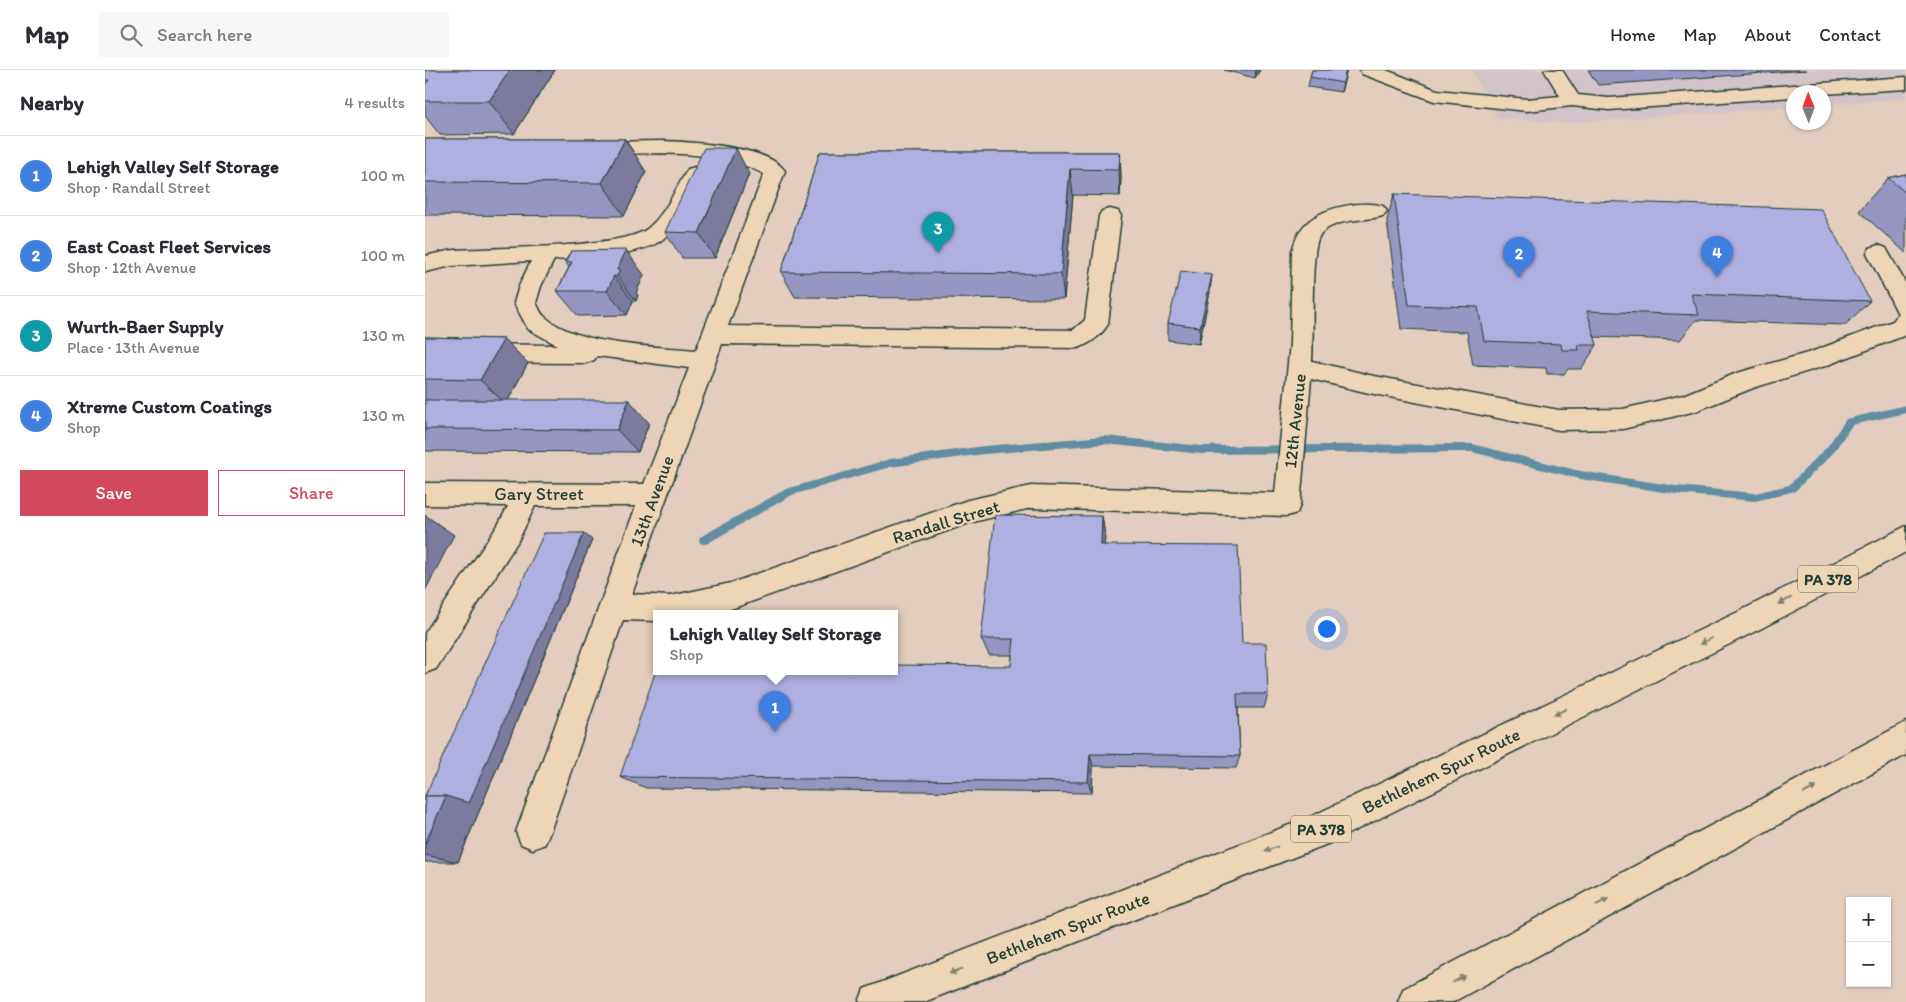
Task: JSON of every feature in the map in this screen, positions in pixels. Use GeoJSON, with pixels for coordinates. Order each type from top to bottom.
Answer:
{"type":"FeatureCollection","features":[{"type":"Feature","properties":{"kind":"main road"},"geometry":{"type":"LineString","coordinates":[[1369,70],[1435,95],[1527,105],[1572,100],[1609,104],[1906,83]]}},
{"type":"Feature","properties":{"kind":"main road"},"geometry":{"type":"LineString","coordinates":[[1553,70],[1572,100]]}},
{"type":"Feature","properties":{"kind":"main road"},"geometry":{"type":"LineString","coordinates":[[425,264],[452,258],[546,254],[638,242],[654,235],[680,202],[708,151],[570,148]]}},
{"type":"Feature","properties":{"kind":"main road","name":"13th Avenue"},"geometry":{"type":"LineString","coordinates":[[533,832],[653,495],[775,171],[748,157],[708,151]]}},
{"type":"Feature","properties":{"kind":"main road","name":"12th Avenue"},"geometry":{"type":"LineString","coordinates":[[1287,506],[1298,400],[1302,336],[1302,254],[1312,230],[1329,219],[1376,211]]}},
{"type":"Feature","properties":{"kind":"main road"},"geometry":{"type":"LineString","coordinates":[[713,335],[1078,338],[1096,324],[1110,216]]}},
{"type":"Feature","properties":{"kind":"main road"},"geometry":{"type":"LineString","coordinates":[[1878,253],[1903,299],[1906,309]]}},
{"type":"Feature","properties":{"kind":"main road"},"geometry":{"type":"LineString","coordinates":[[546,254],[530,286],[525,303],[535,322],[555,336],[583,345],[704,360]]}},
{"type":"Feature","properties":{"kind":"main road"},"geometry":{"type":"LineString","coordinates":[[1300,367],[1369,384],[1559,420],[1623,418],[1687,404],[1746,380],[1816,360],[1881,336],[1901,327],[1906,320]]}},
{"type":"Feature","properties":{"kind":"main road"},"geometry":{"type":"LineString","coordinates":[[425,353],[581,355],[608,348]]}},
{"type":"Feature","properties":{"kind":"main road","name":"Gary Street"},"geometry":{"type":"LineString","coordinates":[[425,494],[653,495]]}},
{"type":"Feature","properties":{"kind":"main road"},"geometry":{"type":"LineString","coordinates":[[425,659],[508,533],[527,494]]}},
{"type":"Feature","properties":{"kind":"main road","name":"Randall Street"},"geometry":{"type":"LineString","coordinates":[[615,606],[670,609],[731,596],[968,512],[1031,497],[1287,506]]}},
{"type":"Feature","properties":{"kind":"main road","name":"Bethlehem Spur Route"},"geometry":{"type":"LineString","coordinates":[[877,1002],[1318,830],[1741,624],[1906,538]]}},
{"type":"Feature","properties":{"kind":"main road"},"geometry":{"type":"LineString","coordinates":[[1416,1002],[1906,738]]}},
{"type":"Feature","properties":{"kind":"shaded area"},"geometry":{"type":"Polygon","coordinates":[[[1471,70],[1906,70],[1906,98],[1831,104],[1831,85],[1786,85],[1786,107],[1566,123],[1497,118],[1471,70]]]}},
{"type":"Feature","properties":{"kind":"building"},"geometry":{"type":"Polygon","coordinates":[[[425,70],[510,70],[489,101],[425,101],[425,85],[429,80],[425,80],[425,70]]]}},
{"type":"Feature","properties":{"kind":"building"},"geometry":{"type":"Polygon","coordinates":[[[1312,70],[1346,70],[1343,83],[1310,77],[1312,70]]]}},
{"type":"Feature","properties":{"kind":"building"},"geometry":{"type":"Polygon","coordinates":[[[425,139],[625,139],[602,183],[425,182],[425,139]]]}},
{"type":"Feature","properties":{"kind":"building"},"geometry":{"type":"Polygon","coordinates":[[[704,148],[736,148],[699,233],[665,232],[704,148]]]}},
{"type":"Feature","properties":{"kind":"building"},"geometry":{"type":"Polygon","coordinates":[[[820,152],[1120,152],[1119,170],[1070,169],[1061,274],[781,272],[820,152]]]}},
{"type":"Feature","properties":{"kind":"building"},"geometry":{"type":"Polygon","coordinates":[[[1906,174],[1906,193],[1888,178],[1906,174]]]}},
{"type":"Feature","properties":{"kind":"building"},"geometry":{"type":"Polygon","coordinates":[[[1394,194],[1821,209],[1870,301],[1691,294],[1699,315],[1587,311],[1597,345],[1578,345],[1579,350],[1562,350],[1561,344],[1484,341],[1478,307],[1409,305],[1394,194]]]}},
{"type":"Feature","properties":{"kind":"building"},"geometry":{"type":"Polygon","coordinates":[[[626,250],[617,270],[620,270],[617,276],[614,276],[607,291],[557,291],[572,262],[565,262],[571,251],[626,250]]]}},
{"type":"Feature","properties":{"kind":"building"},"geometry":{"type":"Polygon","coordinates":[[[1181,271],[1212,275],[1200,327],[1168,323],[1181,271]]]}},
{"type":"Feature","properties":{"kind":"building"},"geometry":{"type":"Polygon","coordinates":[[[425,337],[504,339],[480,380],[425,379],[425,337]]]}},
{"type":"Feature","properties":{"kind":"building"},"geometry":{"type":"Polygon","coordinates":[[[425,400],[629,400],[617,430],[425,429],[425,400]]]}},
{"type":"Feature","properties":{"kind":"building"},"geometry":{"type":"Polygon","coordinates":[[[995,515],[1102,516],[1101,545],[1238,546],[1242,643],[1266,643],[1268,694],[1237,694],[1240,756],[1090,754],[1088,782],[620,777],[654,675],[898,675],[898,665],[1011,666],[1014,639],[981,639],[995,515]]]}},
{"type":"Feature","properties":{"kind":"building"},"geometry":{"type":"Polygon","coordinates":[[[544,533],[584,533],[469,803],[446,796],[425,796],[544,533]]]}},
{"type":"Feature","properties":{"kind":"building"},"geometry":{"type":"Polygon","coordinates":[[[425,796],[446,796],[425,844],[425,796]]]}},
{"type":"Feature","properties":{"kind":"waterway"},"geometry":{"type":"LineString","coordinates":[[704,540],[789,492],[890,463],[984,450],[1105,440],[1202,450],[1472,448],[1580,475],[1676,490],[1755,497],[1792,488],[1830,450],[1849,422],[1906,409]]}},
{"type":"Feature","properties":{"kind":"place","name":"Wurth-Baer Supply"},"geometry":{"type":"Point","coordinates":[938,253]}},
{"type":"Feature","properties":{"kind":"place","name":"Xtreme Custom Coatings"},"geometry":{"type":"Point","coordinates":[1717,277]}},
{"type":"Feature","properties":{"kind":"place","name":"East Coast Fleet Services"},"geometry":{"type":"Point","coordinates":[1519,278]}},
{"type":"Feature","properties":{"kind":"place","name":"Lehigh Valley Self Storage"},"geometry":{"type":"Point","coordinates":[775,732]}}]}
